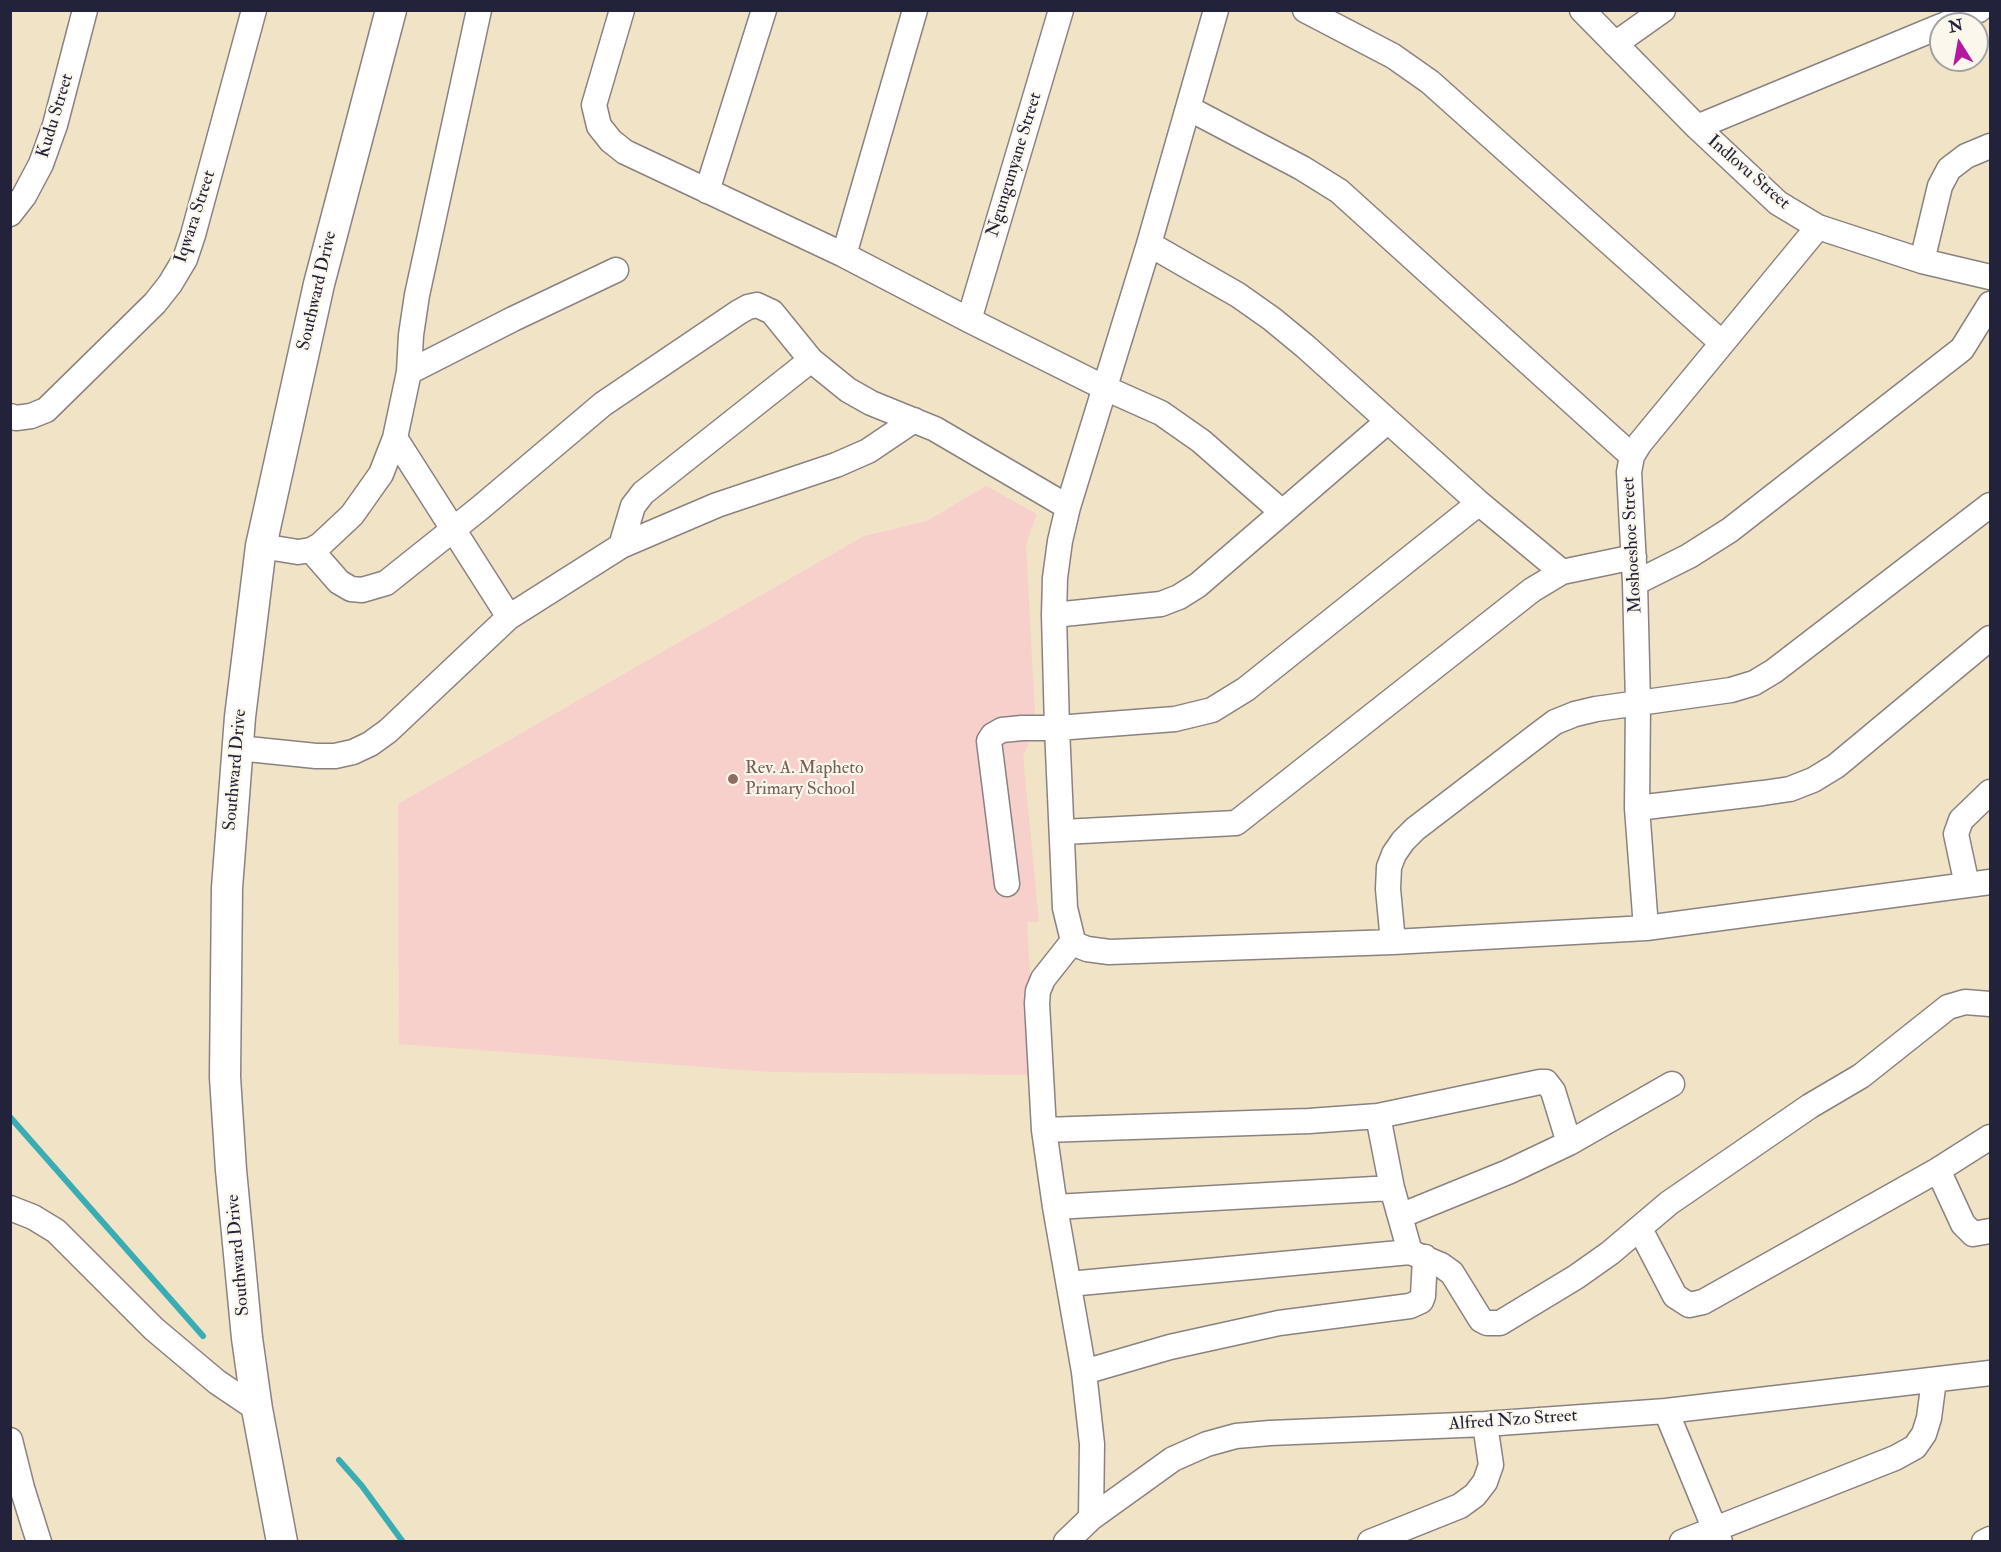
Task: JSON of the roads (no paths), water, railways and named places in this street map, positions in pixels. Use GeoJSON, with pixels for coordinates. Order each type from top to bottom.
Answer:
{"type":"FeatureCollection","features":[{"type":"Feature","properties":{"kind":"main road","name":"Southward Drive"},"geometry":{"type":"LineString","coordinates":[[282,1542],[257,1409],[246,1326],[232,1181],[225,1077],[227,888],[238,748],[261,546],[319,284],[391,10]]}},
{"type":"Feature","properties":{"kind":"street","name":"Kudu Street"},"geometry":{"type":"LineString","coordinates":[[10,214],[24,196],[41,164],[55,125],[85,10]]}},
{"type":"Feature","properties":{"kind":"street","name":"Iqwara Street"},"geometry":{"type":"LineString","coordinates":[[10,416],[16,418],[31,416],[46,410],[155,303],[170,284],[185,259],[193,235],[254,10]]}},
{"type":"Feature","properties":{"kind":"street"},"geometry":{"type":"LineString","coordinates":[[261,546],[288,551],[311,550],[335,533],[352,515],[381,474],[395,438],[409,372],[411,335],[417,295],[478,10]]}},
{"type":"Feature","properties":{"kind":"street"},"geometry":{"type":"LineString","coordinates":[[622,10],[594,105],[599,126],[611,141],[626,152],[844,255],[969,320],[1154,409],[1182,426],[1282,512]]}},
{"type":"Feature","properties":{"kind":"street"},"geometry":{"type":"LineString","coordinates":[[707,191],[764,10]]}},
{"type":"Feature","properties":{"kind":"street"},"geometry":{"type":"LineString","coordinates":[[844,255],[915,10]]}},
{"type":"Feature","properties":{"kind":"street","name":"Ngungunyane Street"},"geometry":{"type":"LineString","coordinates":[[969,320],[1061,10]]}},
{"type":"Feature","properties":{"kind":"street"},"geometry":{"type":"LineString","coordinates":[[1216,10],[1149,244],[1068,507],[1060,541],[1054,615],[1057,728],[1065,908],[1072,941],[1087,949],[1109,952],[1393,942],[1646,928],[1979,884],[1956,834],[1961,820],[1990,792]]}},
{"type":"Feature","properties":{"kind":"street"},"geometry":{"type":"LineString","coordinates":[[1305,10],[1393,56],[1430,82],[1722,343]]}},
{"type":"Feature","properties":{"kind":"street","name":"Indlovu Street"},"geometry":{"type":"LineString","coordinates":[[1582,10],[1697,128],[1778,203],[1818,227],[1922,261],[1990,277]]}},
{"type":"Feature","properties":{"kind":"street"},"geometry":{"type":"LineString","coordinates":[[1615,44],[1663,10]]}},
{"type":"Feature","properties":{"kind":"street"},"geometry":{"type":"LineString","coordinates":[[1697,128],[1929,31]]}},
{"type":"Feature","properties":{"kind":"street"},"geometry":{"type":"LineString","coordinates":[[1188,108],[1302,168],[1339,191],[1632,456]]}},
{"type":"Feature","properties":{"kind":"street"},"geometry":{"type":"LineString","coordinates":[[1922,261],[1940,186],[1949,169],[1966,156],[1990,146]]}},
{"type":"Feature","properties":{"kind":"street","name":"Moshoeshoe Street"},"geometry":{"type":"LineString","coordinates":[[1646,928],[1637,808],[1638,702],[1629,472],[1632,456],[1818,227]]}},
{"type":"Feature","properties":{"kind":"street"},"geometry":{"type":"LineString","coordinates":[[1149,244],[1238,295],[1272,318],[1479,503],[1563,572]]}},
{"type":"Feature","properties":{"kind":"street"},"geometry":{"type":"LineString","coordinates":[[409,372],[616,270]]}},
{"type":"Feature","properties":{"kind":"street"},"geometry":{"type":"LineString","coordinates":[[1635,583],[1689,556],[1730,530],[1953,357],[1969,340],[1990,304]]}},
{"type":"Feature","properties":{"kind":"street"},"geometry":{"type":"LineString","coordinates":[[311,550],[339,582],[351,589],[374,588],[396,576],[603,404],[649,371],[748,307],[757,305],[772,312],[811,360],[848,390],[871,403],[914,420],[960,443],[1068,507]]}},
{"type":"Feature","properties":{"kind":"street"},"geometry":{"type":"LineString","coordinates":[[621,546],[633,506],[643,493],[811,360]]}},
{"type":"Feature","properties":{"kind":"street"},"geometry":{"type":"LineString","coordinates":[[238,748],[335,756],[353,752],[370,744],[388,730],[509,617],[621,546],[717,505],[836,465],[868,451],[914,420]]}},
{"type":"Feature","properties":{"kind":"street"},"geometry":{"type":"LineString","coordinates":[[1054,615],[1161,604],[1179,597],[1198,585],[1388,421]]}},
{"type":"Feature","properties":{"kind":"street"},"geometry":{"type":"LineString","coordinates":[[395,438],[509,617]]}},
{"type":"Feature","properties":{"kind":"street"},"geometry":{"type":"LineString","coordinates":[[1007,884],[989,741],[993,735],[1002,730],[1022,728],[1057,728],[1175,719],[1212,710],[1246,689],[1479,503]]}},
{"type":"Feature","properties":{"kind":"street"},"geometry":{"type":"LineString","coordinates":[[1393,942],[1388,890],[1389,867],[1394,854],[1409,835],[1555,722],[1596,709],[1731,690],[1754,683],[1990,506]]}},
{"type":"Feature","properties":{"kind":"street"},"geometry":{"type":"LineString","coordinates":[[1063,832],[1236,824],[1532,590],[1563,572],[1634,557]]}},
{"type":"Feature","properties":{"kind":"street"},"geometry":{"type":"LineString","coordinates":[[1637,808],[1781,790],[1813,780],[1836,766],[1990,638]]}},
{"type":"Feature","properties":{"kind":"street"},"geometry":{"type":"LineString","coordinates":[[1072,941],[1038,991],[1037,1003],[1044,1130],[1084,1372],[1092,1444],[1091,1518]]}},
{"type":"Feature","properties":{"kind":"street"},"geometry":{"type":"LineString","coordinates":[[1069,1284],[1418,1255],[1441,1265],[1452,1273],[1481,1320],[1493,1324],[1507,1320],[1576,1277],[1640,1229],[1669,1203],[1706,1177],[1810,1106],[1861,1076],[1948,1007],[1965,1002],[1990,1004]]}},
{"type":"Feature","properties":{"kind":"street"},"geometry":{"type":"LineString","coordinates":[[1044,1130],[1309,1121],[1378,1116],[1531,1083],[1546,1082],[1553,1091],[1569,1143]]}},
{"type":"Feature","properties":{"kind":"street"},"geometry":{"type":"LineString","coordinates":[[1400,1216],[1508,1172],[1569,1143],[1672,1084]]}},
{"type":"Feature","properties":{"kind":"street"},"geometry":{"type":"LineString","coordinates":[[1084,1372],[1170,1347],[1279,1323],[1410,1306],[1421,1300],[1423,1296],[1418,1255],[1400,1216],[1378,1116]]}},
{"type":"Feature","properties":{"kind":"street"},"geometry":{"type":"LineString","coordinates":[[1640,1229],[1676,1296],[1689,1305],[1703,1302],[1938,1170],[1990,1137]]}},
{"type":"Feature","properties":{"kind":"street"},"geometry":{"type":"LineString","coordinates":[[1938,1170],[1963,1224],[1973,1234],[1990,1231]]}},
{"type":"Feature","properties":{"kind":"street"},"geometry":{"type":"LineString","coordinates":[[1055,1207],[1392,1188]]}},
{"type":"Feature","properties":{"kind":"street"},"geometry":{"type":"LineString","coordinates":[[10,1208],[33,1217],[56,1231],[154,1329],[217,1382],[257,1409]]}},
{"type":"Feature","properties":{"kind":"street","name":"Alfred Nzo Street"},"geometry":{"type":"LineString","coordinates":[[1066,1542],[1091,1518],[1173,1460],[1207,1444],[1236,1437],[1270,1433],[1485,1424],[1666,1411],[1990,1373]]}},
{"type":"Feature","properties":{"kind":"street"},"geometry":{"type":"LineString","coordinates":[[1682,1542],[1717,1535],[1894,1458],[1914,1447],[1924,1434],[1929,1418],[1934,1380]]}},
{"type":"Feature","properties":{"kind":"street"},"geometry":{"type":"LineString","coordinates":[[1666,1411],[1717,1535]]}},
{"type":"Feature","properties":{"kind":"street"},"geometry":{"type":"LineString","coordinates":[[1370,1542],[1460,1506],[1475,1495],[1485,1482],[1491,1465],[1485,1424]]}},
{"type":"Feature","properties":{"kind":"street"},"geometry":{"type":"LineString","coordinates":[[10,1440],[39,1542]]}},
{"type":"Feature","properties":{"kind":"street"},"geometry":{"type":"LineString","coordinates":[[1985,1541],[1990,1539]]}},
{"type":"Feature","properties":{"kind":"waterway"},"geometry":{"type":"LineString","coordinates":[[10,1117],[203,1336]]}},
{"type":"Feature","properties":{"kind":"waterway"},"geometry":{"type":"LineString","coordinates":[[339,1460],[362,1486],[403,1542]]}},
{"type":"Feature","properties":{"kind":"place","name":"Rev. A. Mapheto Primary School"},"geometry":{"type":"Point","coordinates":[733,779]}}]}
